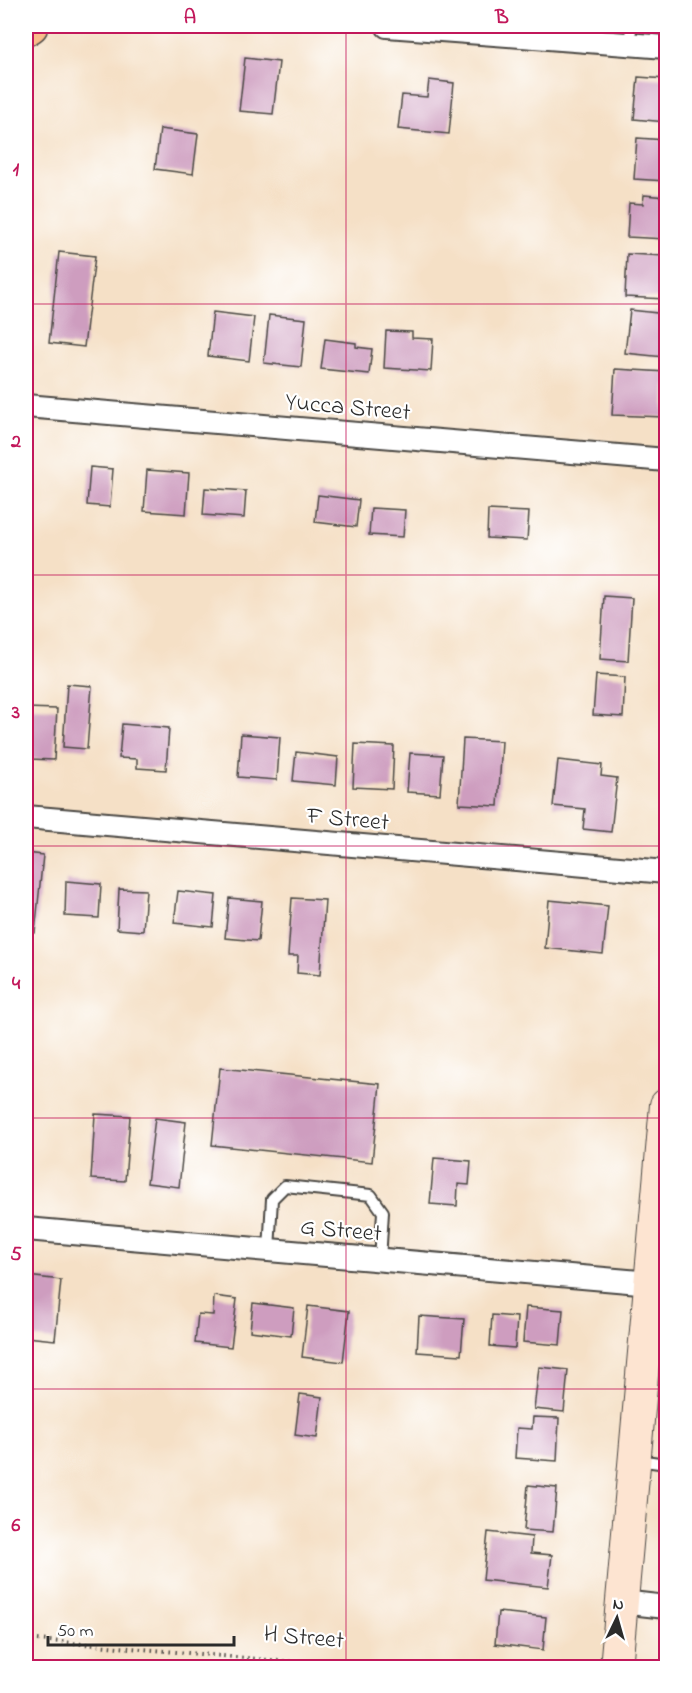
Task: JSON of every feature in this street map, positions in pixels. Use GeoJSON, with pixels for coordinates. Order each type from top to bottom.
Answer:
{"type":"FeatureCollection","features":[{"type":"Feature","properties":{"kind":"highway"},"geometry":{"type":"LineString","coordinates":[[26,29],[31,26]]}},
{"type":"Feature","properties":{"kind":"main road"},"geometry":{"type":"LineString","coordinates":[[616,1668],[635,1460],[657,1287],[666,1105]]}},
{"type":"Feature","properties":{"kind":"street"},"geometry":{"type":"LineString","coordinates":[[387,26],[630,35],[666,47]]}},
{"type":"Feature","properties":{"kind":"street","name":"Yucca Street"},"geometry":{"type":"LineString","coordinates":[[26,406],[666,460]]}},
{"type":"Feature","properties":{"kind":"street","name":"F Street"},"geometry":{"type":"LineString","coordinates":[[26,817],[666,872]]}},
{"type":"Feature","properties":{"kind":"street","name":"G Street"},"geometry":{"type":"LineString","coordinates":[[26,1229],[657,1287]]}},
{"type":"Feature","properties":{"kind":"street"},"geometry":{"type":"LineString","coordinates":[[622,1602],[666,1607]]}},
{"type":"Feature","properties":{"kind":"lane"},"geometry":{"type":"LineString","coordinates":[[269,1250],[272,1199],[285,1186],[371,1195],[383,1212],[380,1260]]}},
{"type":"Feature","properties":{"kind":"lane"},"geometry":{"type":"LineString","coordinates":[[635,1460],[659,1463],[666,1461]]}},
{"type":"Feature","properties":{"kind":"path","name":"H Street"},"geometry":{"type":"LineString","coordinates":[[26,1639],[362,1668]]}},
{"type":"Feature","properties":{"kind":"building"},"geometry":{"type":"Polygon","coordinates":[[[245,58],[279,62],[273,114],[239,111],[245,58]]]}},
{"type":"Feature","properties":{"kind":"building"},"geometry":{"type":"Polygon","coordinates":[[[638,77],[666,79],[666,122],[634,119],[638,77]]]}},
{"type":"Feature","properties":{"kind":"building"},"geometry":{"type":"Polygon","coordinates":[[[429,80],[454,83],[449,134],[398,129],[402,95],[427,97],[429,80]]]}},
{"type":"Feature","properties":{"kind":"building"},"geometry":{"type":"Polygon","coordinates":[[[160,129],[198,134],[193,174],[155,169],[160,129]]]}},
{"type":"Feature","properties":{"kind":"building"},"geometry":{"type":"Polygon","coordinates":[[[637,138],[666,140],[666,181],[634,179],[637,138]]]}},
{"type":"Feature","properties":{"kind":"building"},"geometry":{"type":"Polygon","coordinates":[[[644,195],[666,197],[666,239],[627,237],[629,203],[643,204],[644,195]]]}},
{"type":"Feature","properties":{"kind":"building"},"geometry":{"type":"Polygon","coordinates":[[[59,252],[95,256],[84,347],[49,343],[59,252]]]}},
{"type":"Feature","properties":{"kind":"building"},"geometry":{"type":"Polygon","coordinates":[[[627,254],[666,256],[666,299],[625,297],[627,254]]]}},
{"type":"Feature","properties":{"kind":"building"},"geometry":{"type":"Polygon","coordinates":[[[630,310],[666,314],[664,357],[625,353],[630,310]]]}},
{"type":"Feature","properties":{"kind":"building"},"geometry":{"type":"Polygon","coordinates":[[[213,312],[254,317],[249,361],[208,356],[213,312]]]}},
{"type":"Feature","properties":{"kind":"building"},"geometry":{"type":"Polygon","coordinates":[[[269,315],[306,319],[301,367],[264,363],[269,315]]]}},
{"type":"Feature","properties":{"kind":"building"},"geometry":{"type":"Polygon","coordinates":[[[386,331],[412,332],[412,338],[433,339],[431,371],[384,368],[386,331]]]}},
{"type":"Feature","properties":{"kind":"building"},"geometry":{"type":"Polygon","coordinates":[[[325,339],[356,343],[356,347],[372,349],[369,374],[321,369],[325,339]]]}},
{"type":"Feature","properties":{"kind":"building"},"geometry":{"type":"Polygon","coordinates":[[[615,369],[666,372],[664,417],[612,415],[615,369]]]}},
{"type":"Feature","properties":{"kind":"building"},"geometry":{"type":"Polygon","coordinates":[[[90,467],[113,469],[110,507],[87,505],[90,467]]]}},
{"type":"Feature","properties":{"kind":"building"},"geometry":{"type":"Polygon","coordinates":[[[147,470],[189,473],[186,514],[144,511],[147,470]]]}},
{"type":"Feature","properties":{"kind":"building"},"geometry":{"type":"Polygon","coordinates":[[[205,488],[246,491],[244,518],[203,515],[205,488]]]}},
{"type":"Feature","properties":{"kind":"building"},"geometry":{"type":"Polygon","coordinates":[[[318,495],[359,500],[356,527],[315,522],[318,495]]]}},
{"type":"Feature","properties":{"kind":"building"},"geometry":{"type":"Polygon","coordinates":[[[371,508],[405,510],[403,537],[369,535],[371,508]]]}},
{"type":"Feature","properties":{"kind":"building"},"geometry":{"type":"Polygon","coordinates":[[[488,510],[529,512],[527,540],[487,538],[488,510]]]}},
{"type":"Feature","properties":{"kind":"building"},"geometry":{"type":"Polygon","coordinates":[[[604,596],[632,598],[628,661],[600,659],[604,596]]]}},
{"type":"Feature","properties":{"kind":"building"},"geometry":{"type":"Polygon","coordinates":[[[596,675],[625,677],[623,717],[593,715],[596,675]]]}},
{"type":"Feature","properties":{"kind":"building"},"geometry":{"type":"Polygon","coordinates":[[[67,684],[92,686],[87,749],[63,747],[67,684]]]}},
{"type":"Feature","properties":{"kind":"building"},"geometry":{"type":"Polygon","coordinates":[[[26,708],[57,709],[54,760],[30,759],[31,742],[26,741],[26,708]]]}},
{"type":"Feature","properties":{"kind":"building"},"geometry":{"type":"Polygon","coordinates":[[[122,724],[169,728],[166,770],[137,768],[137,759],[119,758],[122,724]]]}},
{"type":"Feature","properties":{"kind":"building"},"geometry":{"type":"Polygon","coordinates":[[[241,734],[280,737],[277,780],[238,777],[241,734]]]}},
{"type":"Feature","properties":{"kind":"building"},"geometry":{"type":"Polygon","coordinates":[[[463,739],[502,741],[498,806],[459,804],[463,739]]]}},
{"type":"Feature","properties":{"kind":"building"},"geometry":{"type":"Polygon","coordinates":[[[355,744],[394,746],[392,789],[353,787],[355,744]]]}},
{"type":"Feature","properties":{"kind":"building"},"geometry":{"type":"Polygon","coordinates":[[[296,752],[338,757],[336,785],[293,781],[296,752]]]}},
{"type":"Feature","properties":{"kind":"building"},"geometry":{"type":"Polygon","coordinates":[[[410,753],[443,755],[440,794],[407,792],[410,753]]]}},
{"type":"Feature","properties":{"kind":"building"},"geometry":{"type":"Polygon","coordinates":[[[558,760],[602,765],[601,776],[617,778],[611,832],[583,829],[585,809],[553,806],[558,760]]]}},
{"type":"Feature","properties":{"kind":"building"},"geometry":{"type":"Polygon","coordinates":[[[26,853],[43,855],[35,933],[26,932],[26,853]]]}},
{"type":"Feature","properties":{"kind":"building"},"geometry":{"type":"Polygon","coordinates":[[[66,881],[101,884],[99,918],[65,916],[66,881]]]}},
{"type":"Feature","properties":{"kind":"building"},"geometry":{"type":"Polygon","coordinates":[[[119,889],[146,890],[143,931],[117,929],[119,889]]]}},
{"type":"Feature","properties":{"kind":"building"},"geometry":{"type":"Polygon","coordinates":[[[178,891],[216,895],[213,927],[174,923],[178,891]]]}},
{"type":"Feature","properties":{"kind":"building"},"geometry":{"type":"Polygon","coordinates":[[[229,898],[262,901],[258,941],[225,938],[229,898]]]}},
{"type":"Feature","properties":{"kind":"building"},"geometry":{"type":"Polygon","coordinates":[[[292,898],[325,900],[320,975],[297,973],[298,956],[288,956],[292,898]]]}},
{"type":"Feature","properties":{"kind":"building"},"geometry":{"type":"Polygon","coordinates":[[[549,900],[608,906],[603,954],[545,948],[549,900]]]}},
{"type":"Feature","properties":{"kind":"building"},"geometry":{"type":"Polygon","coordinates":[[[220,1068],[380,1084],[372,1162],[212,1145],[220,1068]]]}},
{"type":"Feature","properties":{"kind":"building"},"geometry":{"type":"Polygon","coordinates":[[[95,1114],[130,1116],[125,1181],[91,1179],[95,1114]]]}},
{"type":"Feature","properties":{"kind":"building"},"geometry":{"type":"Polygon","coordinates":[[[155,1118],[186,1122],[179,1187],[147,1183],[155,1118]]]}},
{"type":"Feature","properties":{"kind":"building"},"geometry":{"type":"Polygon","coordinates":[[[434,1158],[471,1161],[469,1185],[458,1184],[457,1206],[430,1204],[434,1158]]]}},
{"type":"Feature","properties":{"kind":"building"},"geometry":{"type":"Polygon","coordinates":[[[27,1276],[61,1280],[55,1340],[26,1337],[27,1276]]]}},
{"type":"Feature","properties":{"kind":"building"},"geometry":{"type":"Polygon","coordinates":[[[214,1296],[237,1299],[231,1347],[195,1343],[198,1314],[213,1315],[214,1296]]]}},
{"type":"Feature","properties":{"kind":"building"},"geometry":{"type":"Polygon","coordinates":[[[253,1303],[294,1308],[291,1336],[250,1331],[253,1303]]]}},
{"type":"Feature","properties":{"kind":"building"},"geometry":{"type":"Polygon","coordinates":[[[308,1306],[349,1311],[343,1362],[302,1357],[308,1306]]]}},
{"type":"Feature","properties":{"kind":"building"},"geometry":{"type":"Polygon","coordinates":[[[526,1307],[563,1310],[560,1345],[523,1342],[526,1307]]]}},
{"type":"Feature","properties":{"kind":"building"},"geometry":{"type":"Polygon","coordinates":[[[492,1315],[517,1317],[515,1348],[490,1346],[492,1315]]]}},
{"type":"Feature","properties":{"kind":"building"},"geometry":{"type":"Polygon","coordinates":[[[419,1316],[464,1319],[461,1355],[417,1352],[419,1316]]]}},
{"type":"Feature","properties":{"kind":"building"},"geometry":{"type":"Polygon","coordinates":[[[539,1367],[568,1370],[564,1412],[534,1409],[539,1367]]]}},
{"type":"Feature","properties":{"kind":"building"},"geometry":{"type":"Polygon","coordinates":[[[300,1394],[322,1397],[317,1438],[295,1435],[300,1394]]]}},
{"type":"Feature","properties":{"kind":"building"},"geometry":{"type":"Polygon","coordinates":[[[533,1417],[559,1418],[557,1461],[515,1458],[517,1428],[532,1429],[533,1417]]]}},
{"type":"Feature","properties":{"kind":"building"},"geometry":{"type":"Polygon","coordinates":[[[528,1485],[557,1488],[553,1532],[524,1530],[528,1485]]]}},
{"type":"Feature","properties":{"kind":"building"},"geometry":{"type":"Polygon","coordinates":[[[488,1532],[532,1537],[531,1553],[552,1555],[548,1587],[483,1580],[488,1532]]]}},
{"type":"Feature","properties":{"kind":"building"},"geometry":{"type":"Polygon","coordinates":[[[498,1612],[546,1617],[543,1650],[495,1644],[498,1612]]]}}]}
